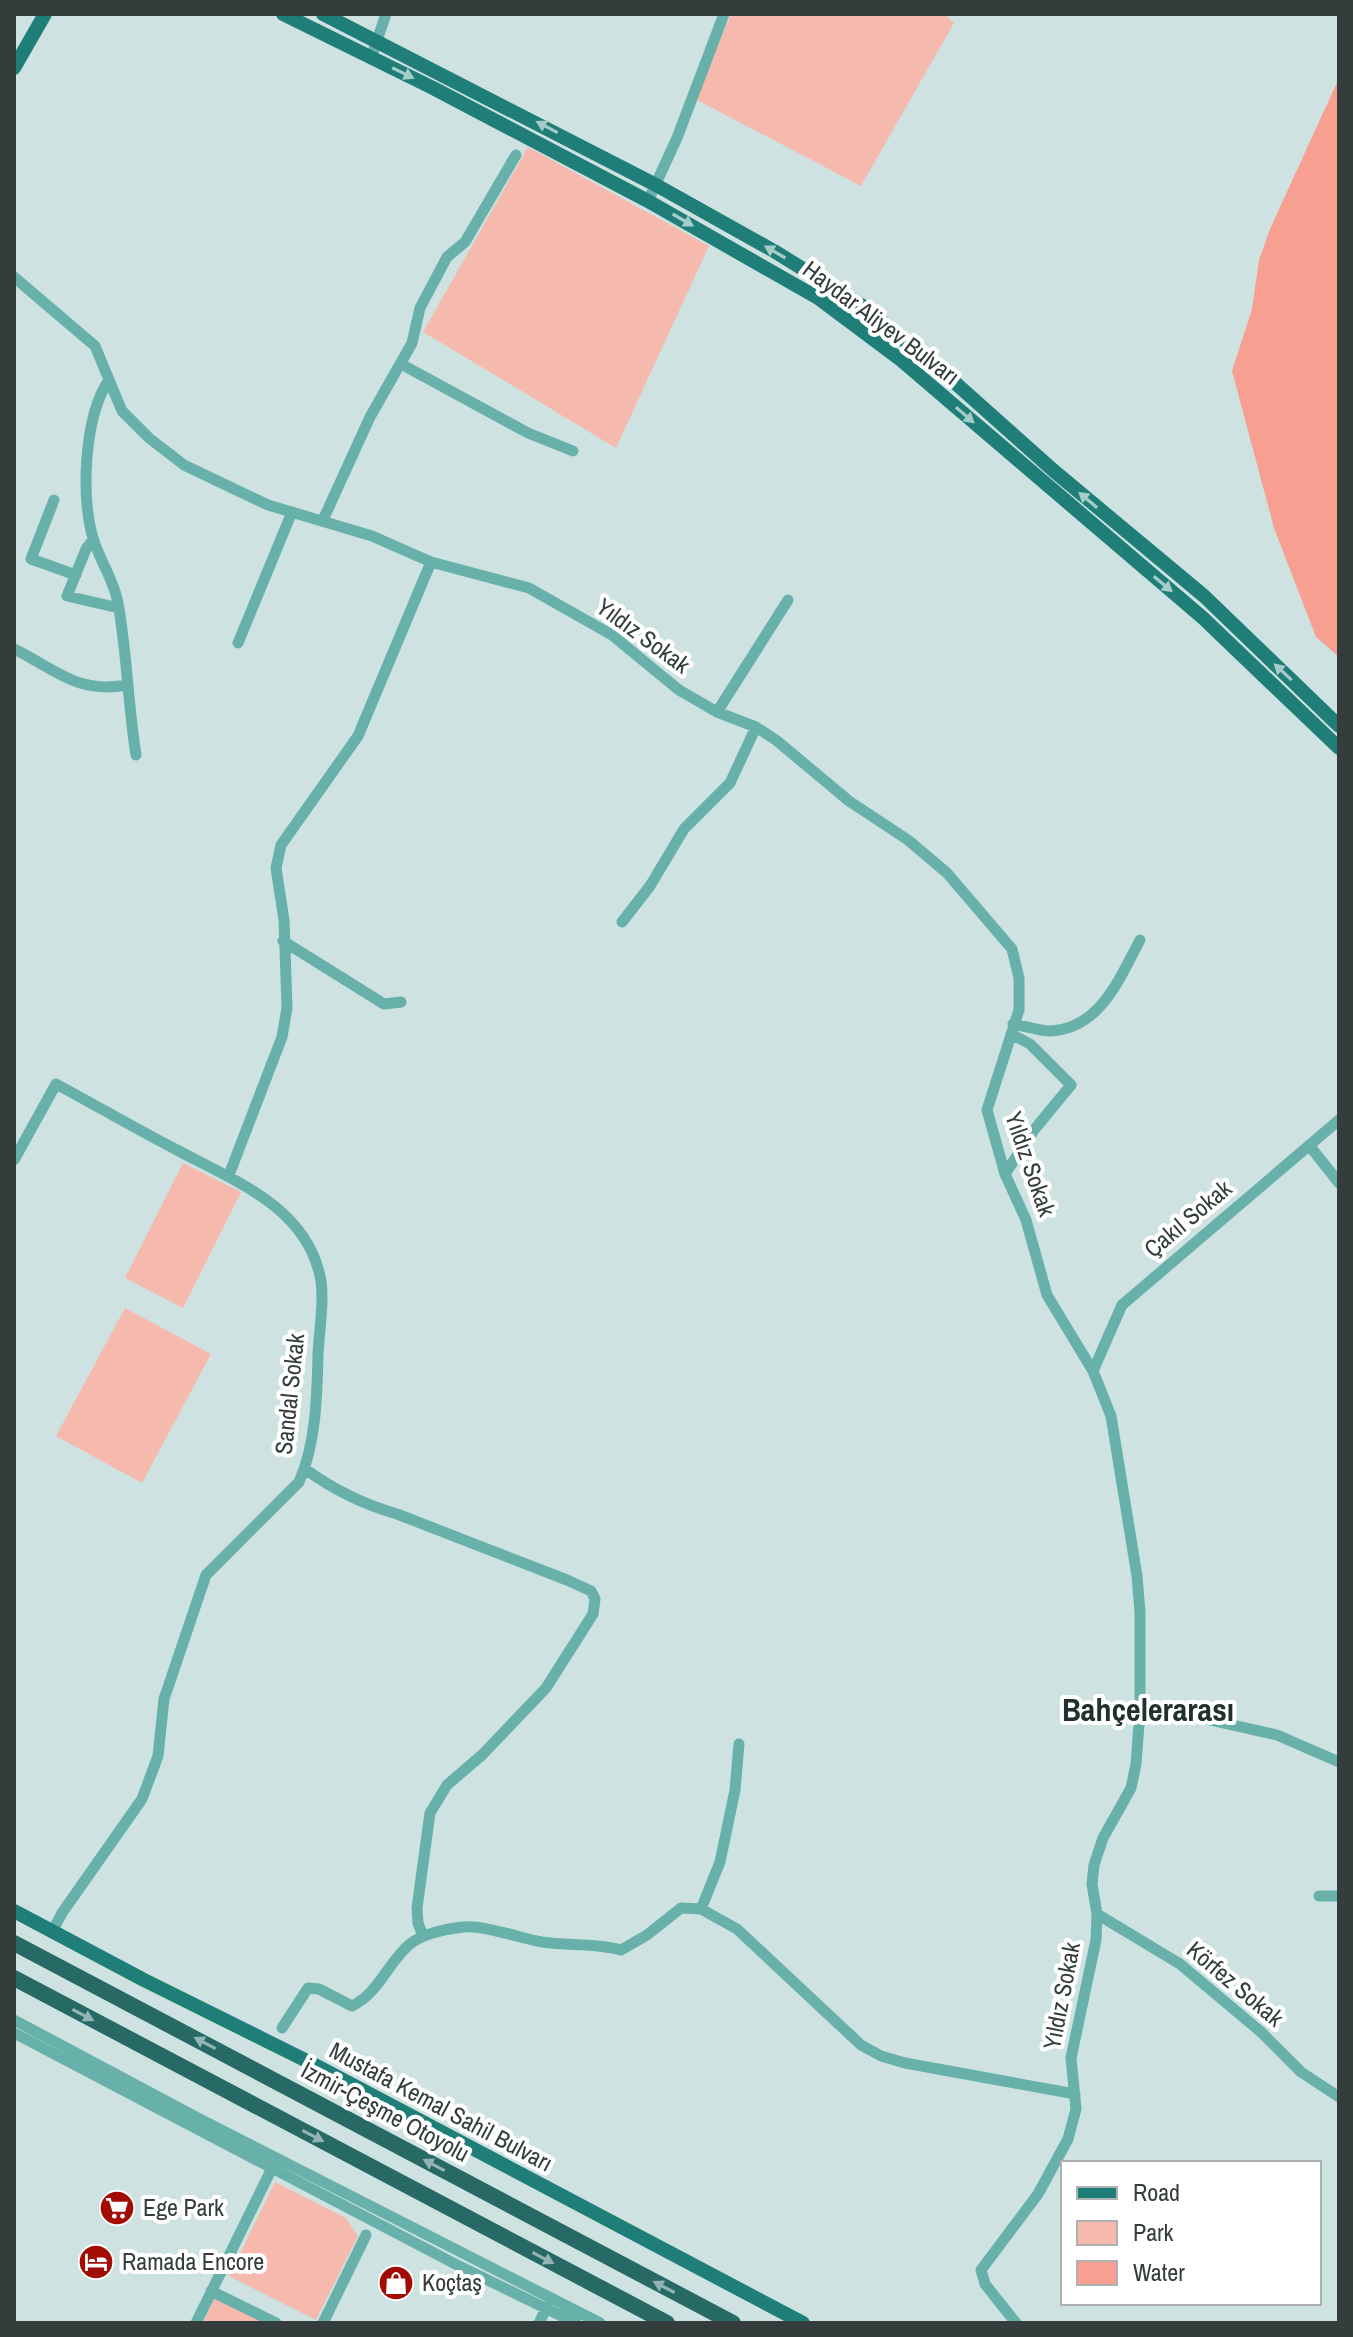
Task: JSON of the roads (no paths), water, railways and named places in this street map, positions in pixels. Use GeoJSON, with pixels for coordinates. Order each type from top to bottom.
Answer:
{"type":"FeatureCollection","features":[{"type":"Feature","properties":{"kind":"highway","name":"İzmir-Çeşme Otoyolu"},"geometry":{"type":"LineString","coordinates":[[14,1943],[733,2323]]}},
{"type":"Feature","properties":{"kind":"highway"},"geometry":{"type":"LineString","coordinates":[[14,1978],[667,2323]]}},
{"type":"Feature","properties":{"kind":"main road"},"geometry":{"type":"LineString","coordinates":[[14,68],[45,14]]}},
{"type":"Feature","properties":{"kind":"main road","name":"Haydar Aliyev Bulvarı"},"geometry":{"type":"LineString","coordinates":[[283,14],[648,201],[818,298],[901,360],[1203,618],[1339,748]]}},
{"type":"Feature","properties":{"kind":"main road","name":"Haydar Aliyev Bulvarı"},"geometry":{"type":"LineString","coordinates":[[323,14],[656,185],[774,251],[861,305],[1204,596],[1339,726]]}},
{"type":"Feature","properties":{"kind":"main road","name":"Mustafa Kemal Sahil Bulvarı"},"geometry":{"type":"LineString","coordinates":[[14,1911],[311,2063],[803,2323]]}},
{"type":"Feature","properties":{"kind":"street"},"geometry":{"type":"LineString","coordinates":[[371,58],[386,14]]}},
{"type":"Feature","properties":{"kind":"street"},"geometry":{"type":"LineString","coordinates":[[648,201],[724,14]]}},
{"type":"Feature","properties":{"kind":"street"},"geometry":{"type":"LineString","coordinates":[[323,520],[370,417],[415,335],[420,308],[447,257],[465,242],[516,155]]}},
{"type":"Feature","properties":{"kind":"street","name":"Yıldız Sokak"},"geometry":{"type":"LineString","coordinates":[[14,277],[95,346],[122,411],[149,438],[184,465],[268,505],[372,536],[431,562],[529,588],[612,635],[679,690],[776,740],[849,801],[908,840],[947,873],[1012,949],[1019,978],[1019,1010],[987,1110],[1005,1174],[1026,1220],[1047,1295],[1093,1371],[1111,1416],[1140,1612],[1140,1711],[1136,1764],[1131,1788],[1103,1838],[1094,1865],[1092,1884],[1097,1914],[1093,1962],[1071,2058],[1076,2109],[1068,2139],[1038,2194],[981,2270],[985,2284],[1016,2323]]}},
{"type":"Feature","properties":{"kind":"street"},"geometry":{"type":"LineString","coordinates":[[401,364],[528,433],[573,451]]}},
{"type":"Feature","properties":{"kind":"street"},"geometry":{"type":"LineString","coordinates":[[109,380],[100,394],[89,430],[87,468],[93,540],[112,578],[119,608],[136,755]]}},
{"type":"Feature","properties":{"kind":"street"},"geometry":{"type":"LineString","coordinates":[[54,500],[31,559],[76,575]]}},
{"type":"Feature","properties":{"kind":"street"},"geometry":{"type":"LineString","coordinates":[[238,643],[292,512]]}},
{"type":"Feature","properties":{"kind":"street"},"geometry":{"type":"LineString","coordinates":[[93,540],[86,549],[67,596],[119,608]]}},
{"type":"Feature","properties":{"kind":"street"},"geometry":{"type":"LineString","coordinates":[[229,1175],[282,1037],[287,1008],[284,920],[276,868],[281,845],[358,736],[431,562]]}},
{"type":"Feature","properties":{"kind":"street"},"geometry":{"type":"LineString","coordinates":[[717,712],[788,600]]}},
{"type":"Feature","properties":{"kind":"street"},"geometry":{"type":"LineString","coordinates":[[14,649],[79,685],[110,688],[127,685]]}},
{"type":"Feature","properties":{"kind":"street"},"geometry":{"type":"LineString","coordinates":[[622,922],[650,886],[684,829],[730,783],[756,727]]}},
{"type":"Feature","properties":{"kind":"street"},"geometry":{"type":"LineString","coordinates":[[1012,1029],[1050,1031],[1078,1024],[1107,1001],[1140,940]]}},
{"type":"Feature","properties":{"kind":"street"},"geometry":{"type":"LineString","coordinates":[[283,941],[384,1004],[401,1002]]}},
{"type":"Feature","properties":{"kind":"street"},"geometry":{"type":"LineString","coordinates":[[1005,1174],[1034,1130],[1071,1085],[1012,1029]]}},
{"type":"Feature","properties":{"kind":"street","name":"Sandal Sokak"},"geometry":{"type":"LineString","coordinates":[[14,1160],[56,1084],[181,1153],[229,1175],[266,1199],[292,1220],[312,1253],[321,1278],[314,1415],[305,1469],[299,1482],[206,1575],[164,1699],[158,1756],[142,1799],[52,1932]]}},
{"type":"Feature","properties":{"kind":"street","name":"Çakıl Sokak"},"geometry":{"type":"LineString","coordinates":[[1093,1371],[1122,1305],[1339,1120]]}},
{"type":"Feature","properties":{"kind":"street"},"geometry":{"type":"LineString","coordinates":[[1309,1145],[1339,1183]]}},
{"type":"Feature","properties":{"kind":"street"},"geometry":{"type":"LineString","coordinates":[[305,1469],[335,1490],[370,1506],[567,1580],[591,1591],[595,1599],[593,1614],[546,1688],[482,1755],[447,1785],[430,1813],[417,1908],[423,1936]]}},
{"type":"Feature","properties":{"kind":"street"},"geometry":{"type":"LineString","coordinates":[[1140,1711],[1170,1711],[1277,1735],[1339,1762]]}},
{"type":"Feature","properties":{"kind":"street"},"geometry":{"type":"LineString","coordinates":[[701,1909],[720,1862],[735,1790],[739,1744]]}},
{"type":"Feature","properties":{"kind":"street"},"geometry":{"type":"LineString","coordinates":[[1319,1896],[1339,1896]]}},
{"type":"Feature","properties":{"kind":"street"},"geometry":{"type":"LineString","coordinates":[[282,2028],[308,1988],[319,1989],[352,2006],[360,2002],[409,1945],[423,1936],[465,1927],[543,1942],[594,1944],[621,1950],[647,1935],[681,1908],[701,1909],[737,1929],[861,2045],[881,2056],[1075,2094]]}},
{"type":"Feature","properties":{"kind":"street","name":"Körfez Sokak"},"geometry":{"type":"LineString","coordinates":[[1097,1914],[1180,1964],[1261,2032],[1301,2072],[1339,2097]]}},
{"type":"Feature","properties":{"kind":"street"},"geometry":{"type":"LineString","coordinates":[[14,2020],[198,2118],[600,2323]]}},
{"type":"Feature","properties":{"kind":"street"},"geometry":{"type":"LineString","coordinates":[[14,2033],[461,2267],[576,2323]]}},
{"type":"Feature","properties":{"kind":"street"},"geometry":{"type":"LineString","coordinates":[[196,2323],[272,2168]]}},
{"type":"Feature","properties":{"kind":"street"},"geometry":{"type":"LineString","coordinates":[[323,2323],[366,2235]]}},
{"type":"Feature","properties":{"kind":"street"},"geometry":{"type":"LineString","coordinates":[[211,2291],[276,2323]]}},
{"type":"Feature","properties":{"kind":"street"},"geometry":{"type":"LineString","coordinates":[[539,2323],[547,2307]]}},
{"type":"Feature","properties":{"kind":"water"},"geometry":{"type":"Polygon","coordinates":[[[1339,78],[1339,657],[1316,637],[1274,528],[1232,371],[1252,309],[1259,260],[1270,229],[1339,78]]]}},
{"type":"Feature","properties":{"kind":"place","name":"Ege Park"},"geometry":{"type":"Point","coordinates":[117,2208]}},
{"type":"Feature","properties":{"kind":"place","name":"Ramada Encore"},"geometry":{"type":"Point","coordinates":[96,2262]}},
{"type":"Feature","properties":{"kind":"place","name":"Koçtaş"},"geometry":{"type":"Point","coordinates":[396,2283]}},
{"type":"Feature","properties":{"kind":"district","name":"Bahçelerarası"},"geometry":{"type":"Point","coordinates":[1148,1710]}}]}
